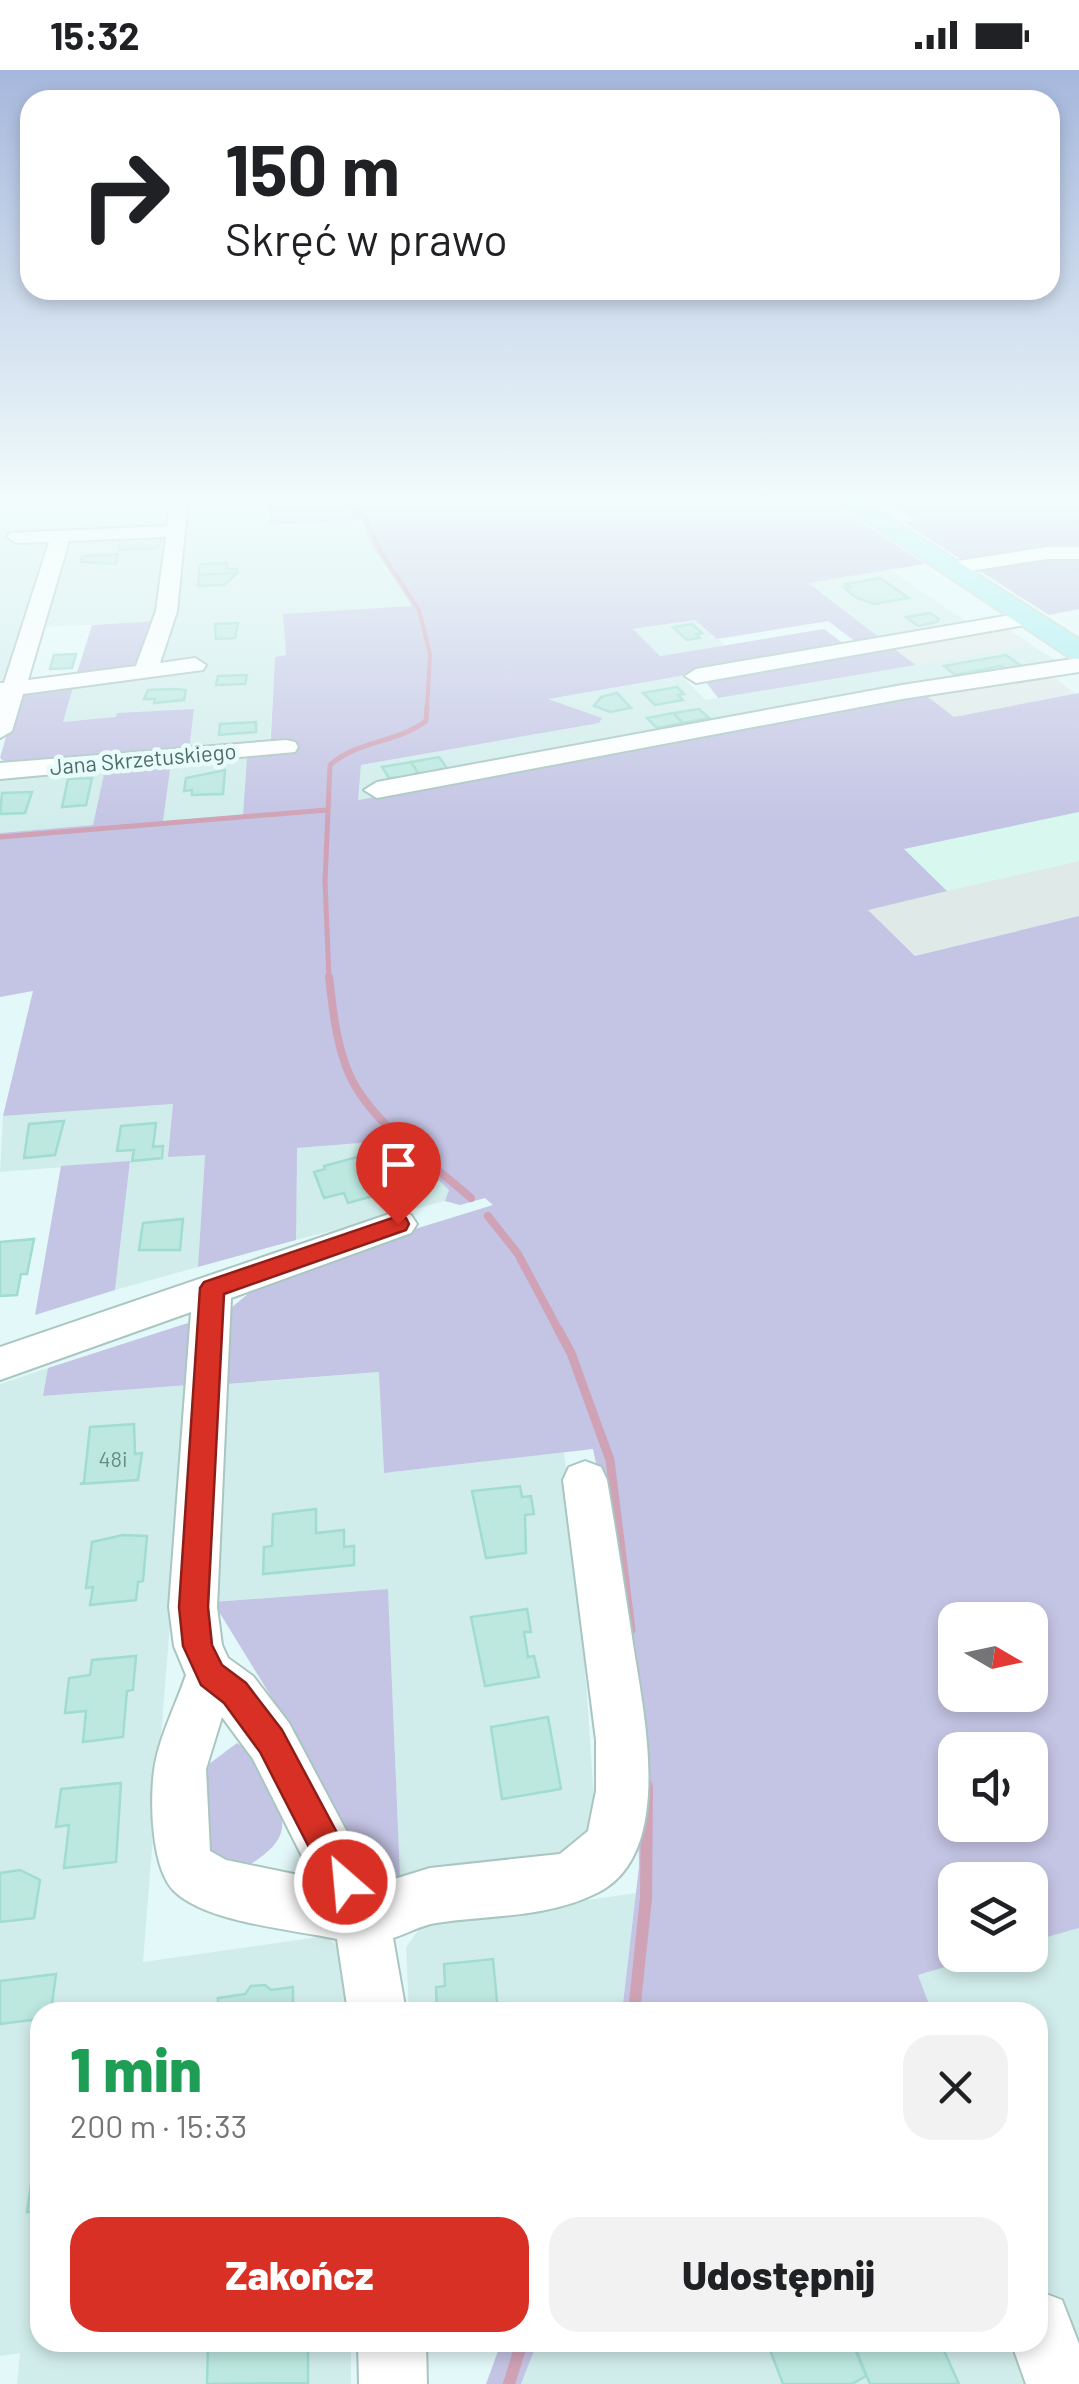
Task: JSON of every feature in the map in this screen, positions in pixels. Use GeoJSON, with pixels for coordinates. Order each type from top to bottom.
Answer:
{"type":"FeatureCollection","features":[{"type":"Feature","properties":{"kind":"main road"},"geometry":{"type":"LineString","coordinates":[[1013,608],[1079,651]]}},
{"type":"Feature","properties":{"kind":"street"},"geometry":{"type":"LineString","coordinates":[[0,731],[7,690],[36,608]]}},
{"type":"Feature","properties":{"kind":"street"},"geometry":{"type":"LineString","coordinates":[[144,673],[154,656],[166,608]]}},
{"type":"Feature","properties":{"kind":"street"},"geometry":{"type":"LineString","coordinates":[[696,676],[1028,618]]}},
{"type":"Feature","properties":{"kind":"street"},"geometry":{"type":"LineString","coordinates":[[377,790],[902,692],[1079,665]]}},
{"type":"Feature","properties":{"kind":"street"},"geometry":{"type":"LineString","coordinates":[[7,690],[196,666]]}},
{"type":"Feature","properties":{"kind":"street","name":"Jana Skrzetuskiego"},"geometry":{"type":"LineString","coordinates":[[0,771],[286,747]]}},
{"type":"Feature","properties":{"kind":"street"},"geometry":{"type":"LineString","coordinates":[[0,1364],[398,1224]]}},
{"type":"Feature","properties":{"kind":"street"},"geometry":{"type":"LineString","coordinates":[[212,1288],[194,1607],[198,1646],[211,1675],[235,1693],[271,1741],[362,1916],[375,2002]]}},
{"type":"Feature","properties":{"kind":"street"},"geometry":{"type":"LineString","coordinates":[[211,1675],[180,1769],[180,1847],[192,1870],[217,1886],[362,1916],[397,1910],[430,1896],[561,1881],[580,1874],[602,1858],[612,1841],[620,1791],[620,1726],[586,1480]]}},
{"type":"Feature","properties":{"kind":"street"},"geometry":{"type":"LineString","coordinates":[[1048,2351],[1060,2384]]}},
{"type":"Feature","properties":{"kind":"street"},"geometry":{"type":"LineString","coordinates":[[392,2352],[393,2384]]}},
{"type":"Feature","properties":{"kind":"shaded area"},"geometry":{"type":"Polygon","coordinates":[[[0,608],[408,608],[275,658],[270,742],[189,749],[194,710],[62,723],[73,688],[200,668],[200,662],[159,667],[157,659],[170,640],[173,621],[36,627],[8,683],[0,683],[0,608]]]}},
{"type":"Feature","properties":{"kind":"shaded area"},"geometry":{"type":"Polygon","coordinates":[[[380,608],[841,608],[884,641],[860,645],[828,621],[717,639],[695,620],[633,629],[660,656],[824,629],[848,647],[548,699],[602,718],[599,723],[361,765],[358,800],[924,694],[954,717],[1079,693],[1079,812],[904,849],[947,891],[868,910],[915,956],[1079,916],[1079,1928],[1048,1937],[1048,1862],[938,1862],[938,1969],[918,1975],[928,2002],[623,2002],[639,1867],[637,1780],[602,1491],[593,1449],[384,1473],[379,1372],[227,1384],[231,1308],[249,1293],[415,1229],[493,1205],[485,1198],[460,1205],[445,1201],[449,1190],[398,1140],[297,1148],[296,1240],[198,1267],[205,1155],[168,1157],[173,1104],[3,1116],[33,991],[0,997],[0,833],[93,825],[105,769],[171,763],[163,821],[243,815],[247,757],[270,755],[275,657],[286,655],[283,614],[380,608]]]}},
{"type":"Feature","properties":{"kind":"shaded area"},"geometry":{"type":"Polygon","coordinates":[[[840,608],[946,608],[973,626],[884,641],[840,608]]]}},
{"type":"Feature","properties":{"kind":"shaded area"},"geometry":{"type":"Polygon","coordinates":[[[1038,608],[1079,608],[1079,609],[1049,615],[1038,608]]]}},
{"type":"Feature","properties":{"kind":"shaded area"},"geometry":{"type":"Polygon","coordinates":[[[695,620],[725,645],[660,656],[632,630],[695,620]]]}},
{"type":"Feature","properties":{"kind":"shaded area"},"geometry":{"type":"Polygon","coordinates":[[[158,621],[144,663],[126,671],[75,679],[92,625],[158,621]]]}},
{"type":"Feature","properties":{"kind":"shaded area"},"geometry":{"type":"Polygon","coordinates":[[[1002,625],[1032,645],[916,665],[889,645],[1002,625]]]}},
{"type":"Feature","properties":{"kind":"shaded area"},"geometry":{"type":"Polygon","coordinates":[[[889,645],[916,665],[718,698],[706,682],[706,679],[889,645]]]}},
{"type":"Feature","properties":{"kind":"shaded area"},"geometry":{"type":"Polygon","coordinates":[[[1032,645],[1071,670],[357,800],[361,765],[598,723],[601,719],[546,699],[681,676],[706,700],[1032,645]]]}},
{"type":"Feature","properties":{"kind":"shaded area"},"geometry":{"type":"Polygon","coordinates":[[[1050,674],[1076,694],[954,717],[928,697],[1050,674]]]}},
{"type":"Feature","properties":{"kind":"shaded area"},"geometry":{"type":"Polygon","coordinates":[[[74,684],[63,722],[116,717],[117,713],[194,709],[189,751],[6,763],[0,758],[18,694],[74,684]]]}},
{"type":"Feature","properties":{"kind":"shaded area"},"geometry":{"type":"Polygon","coordinates":[[[247,757],[243,815],[163,821],[171,763],[247,757]]]}},
{"type":"Feature","properties":{"kind":"shaded area"},"geometry":{"type":"Polygon","coordinates":[[[105,769],[93,825],[0,833],[0,777],[105,769]]]}},
{"type":"Feature","properties":{"kind":"shaded area"},"geometry":{"type":"Polygon","coordinates":[[[1079,812],[1079,861],[947,891],[903,849],[1079,812]]]}},
{"type":"Feature","properties":{"kind":"shaded area"},"geometry":{"type":"Polygon","coordinates":[[[1079,861],[1079,916],[915,956],[867,909],[1079,861]]]}},
{"type":"Feature","properties":{"kind":"shaded area"},"geometry":{"type":"Polygon","coordinates":[[[173,1104],[205,1155],[198,1267],[115,1290],[130,1162],[0,1172],[3,1116],[173,1104]]]}},
{"type":"Feature","properties":{"kind":"shaded area"},"geometry":{"type":"Polygon","coordinates":[[[398,1140],[450,1190],[445,1201],[296,1240],[296,1148],[398,1140]]]}},
{"type":"Feature","properties":{"kind":"shaded area"},"geometry":{"type":"Polygon","coordinates":[[[130,1161],[115,1290],[35,1315],[61,1166],[130,1161]]]}},
{"type":"Feature","properties":{"kind":"shaded area"},"geometry":{"type":"Polygon","coordinates":[[[191,1322],[189,1385],[43,1396],[48,1368],[191,1322]]]}},
{"type":"Feature","properties":{"kind":"shaded area"},"geometry":{"type":"Polygon","coordinates":[[[48,1368],[44,1396],[189,1385],[143,1962],[326,1936],[345,1955],[346,2002],[30,2002],[30,2352],[351,2352],[351,2384],[17,2384],[20,2353],[0,2356],[0,1384],[48,1368]]]}},
{"type":"Feature","properties":{"kind":"shaded area"},"geometry":{"type":"Polygon","coordinates":[[[380,1372],[384,1473],[564,1452],[578,1564],[594,1799],[592,1829],[575,1853],[400,1876],[388,1589],[213,1602],[227,1384],[380,1372]]]}},
{"type":"Feature","properties":{"kind":"shaded area"},"geometry":{"type":"Polygon","coordinates":[[[388,1589],[400,1876],[362,1882],[291,1729],[213,1602],[388,1589]]]}},
{"type":"Feature","properties":{"kind":"shaded area"},"geometry":{"type":"Polygon","coordinates":[[[237,1743],[258,1765],[275,1796],[282,1820],[278,1839],[246,1867],[211,1861],[199,1819],[209,1764],[237,1743]]]}},
{"type":"Feature","properties":{"kind":"shaded area"},"geometry":{"type":"Polygon","coordinates":[[[636,1893],[623,2002],[409,2002],[406,1947],[423,1924],[636,1893]]]}},
{"type":"Feature","properties":{"kind":"shaded area"},"geometry":{"type":"Polygon","coordinates":[[[1079,1928],[1079,2384],[1048,2305],[1048,2002],[928,2002],[918,1975],[938,1969],[1048,1972],[1048,1937],[1079,1928]]]}},
{"type":"Feature","properties":{"kind":"shaded area"},"geometry":{"type":"Polygon","coordinates":[[[498,2352],[533,2352],[521,2384],[486,2384],[498,2352]]]}},
{"type":"Feature","properties":{"kind":"shaded area"},"geometry":{"type":"Polygon","coordinates":[[[533,2352],[1023,2352],[1035,2384],[521,2384],[533,2352]]]}},
{"type":"Feature","properties":{"kind":"building"},"geometry":{"type":"Polygon","coordinates":[[[930,613],[939,619],[937,622],[918,626],[906,617],[930,613]]]}},
{"type":"Feature","properties":{"kind":"building"},"geometry":{"type":"Polygon","coordinates":[[[238,623],[235,638],[216,639],[215,624],[238,623]]]}},
{"type":"Feature","properties":{"kind":"building"},"geometry":{"type":"Polygon","coordinates":[[[692,624],[702,633],[696,634],[700,638],[687,640],[673,627],[692,624]]]}},
{"type":"Feature","properties":{"kind":"building"},"geometry":{"type":"Polygon","coordinates":[[[76,654],[72,668],[50,669],[54,655],[76,654]]]}},
{"type":"Feature","properties":{"kind":"building"},"geometry":{"type":"Polygon","coordinates":[[[1006,655],[1024,668],[1008,671],[1001,666],[955,675],[944,666],[1006,655]]]}},
{"type":"Feature","properties":{"kind":"building"},"geometry":{"type":"Polygon","coordinates":[[[247,675],[245,684],[216,685],[218,676],[247,675]]]}},
{"type":"Feature","properties":{"kind":"building"},"geometry":{"type":"Polygon","coordinates":[[[677,687],[684,694],[678,695],[683,700],[655,705],[643,693],[677,687]]]}},
{"type":"Feature","properties":{"kind":"building"},"geometry":{"type":"Polygon","coordinates":[[[148,690],[186,690],[184,700],[154,703],[155,699],[144,699],[148,690]]]}},
{"type":"Feature","properties":{"kind":"building"},"geometry":{"type":"Polygon","coordinates":[[[617,693],[631,708],[610,712],[594,706],[601,697],[617,693]]]}},
{"type":"Feature","properties":{"kind":"building"},"geometry":{"type":"Polygon","coordinates":[[[699,709],[709,718],[683,723],[673,713],[699,709]]]}},
{"type":"Feature","properties":{"kind":"building"},"geometry":{"type":"Polygon","coordinates":[[[673,713],[683,723],[657,728],[647,718],[673,713]]]}},
{"type":"Feature","properties":{"kind":"building"},"geometry":{"type":"Polygon","coordinates":[[[256,722],[256,732],[219,735],[220,724],[256,722]]]}},
{"type":"Feature","properties":{"kind":"building"},"geometry":{"type":"Polygon","coordinates":[[[439,757],[447,768],[418,773],[411,762],[439,757]]]}},
{"type":"Feature","properties":{"kind":"building"},"geometry":{"type":"Polygon","coordinates":[[[411,762],[418,773],[406,777],[389,778],[382,767],[411,762]]]}},
{"type":"Feature","properties":{"kind":"building"},"geometry":{"type":"Polygon","coordinates":[[[225,770],[223,794],[192,795],[192,790],[184,791],[186,778],[225,770]]]}},
{"type":"Feature","properties":{"kind":"building"},"geometry":{"type":"Polygon","coordinates":[[[92,778],[86,805],[62,807],[68,779],[92,778]]]}},
{"type":"Feature","properties":{"kind":"building"},"geometry":{"type":"Polygon","coordinates":[[[32,792],[25,813],[0,814],[2,793],[32,792]]]}},
{"type":"Feature","properties":{"kind":"building"},"geometry":{"type":"Polygon","coordinates":[[[64,1121],[55,1155],[24,1158],[29,1124],[64,1121]]]}},
{"type":"Feature","properties":{"kind":"building"},"geometry":{"type":"Polygon","coordinates":[[[156,1123],[153,1147],[163,1146],[162,1158],[132,1161],[134,1150],[117,1151],[121,1126],[156,1123]]]}},
{"type":"Feature","properties":{"kind":"building"},"geometry":{"type":"Polygon","coordinates":[[[368,1154],[370,1158],[380,1155],[392,1180],[372,1186],[377,1195],[348,1203],[344,1193],[324,1198],[314,1172],[368,1154]]]}},
{"type":"Feature","properties":{"kind":"building"},"geometry":{"type":"Polygon","coordinates":[[[183,1219],[180,1250],[139,1250],[143,1223],[183,1219]]]}},
{"type":"Feature","properties":{"kind":"building"},"geometry":{"type":"Polygon","coordinates":[[[34,1239],[27,1274],[21,1274],[17,1295],[0,1296],[0,1242],[34,1239]]]}},
{"type":"Feature","properties":{"kind":"building"},"geometry":{"type":"Polygon","coordinates":[[[134,1424],[135,1454],[142,1453],[138,1480],[80,1484],[84,1482],[90,1427],[134,1424]]]}},
{"type":"Feature","properties":{"kind":"building"},"geometry":{"type":"Polygon","coordinates":[[[520,1486],[522,1497],[531,1496],[534,1514],[525,1515],[526,1553],[486,1558],[472,1491],[520,1486]]]}},
{"type":"Feature","properties":{"kind":"building"},"geometry":{"type":"Polygon","coordinates":[[[316,1509],[316,1533],[344,1530],[344,1547],[354,1546],[354,1565],[263,1574],[264,1547],[272,1546],[273,1514],[316,1509]]]}},
{"type":"Feature","properties":{"kind":"building"},"geometry":{"type":"Polygon","coordinates":[[[123,1535],[147,1536],[143,1581],[138,1582],[136,1600],[90,1605],[93,1587],[86,1588],[92,1542],[123,1535]]]}},
{"type":"Feature","properties":{"kind":"building"},"geometry":{"type":"Polygon","coordinates":[[[527,1609],[531,1632],[524,1632],[528,1657],[534,1656],[539,1677],[485,1686],[471,1617],[527,1609]]]}},
{"type":"Feature","properties":{"kind":"building"},"geometry":{"type":"Polygon","coordinates":[[[136,1656],[133,1690],[127,1691],[123,1737],[83,1742],[86,1711],[65,1713],[69,1678],[90,1675],[92,1660],[136,1656]]]}},
{"type":"Feature","properties":{"kind":"building"},"geometry":{"type":"Polygon","coordinates":[[[548,1717],[561,1789],[502,1799],[491,1727],[548,1717]]]}},
{"type":"Feature","properties":{"kind":"building"},"geometry":{"type":"Polygon","coordinates":[[[121,1783],[116,1862],[64,1868],[69,1825],[56,1827],[61,1789],[121,1783]]]}},
{"type":"Feature","properties":{"kind":"building"},"geometry":{"type":"Polygon","coordinates":[[[20,1870],[40,1880],[34,1918],[0,1922],[0,1873],[20,1870]]]}},
{"type":"Feature","properties":{"kind":"building"},"geometry":{"type":"Polygon","coordinates":[[[493,1959],[497,2002],[437,2002],[436,1987],[445,1986],[444,1964],[493,1959]]]}},
{"type":"Feature","properties":{"kind":"building"},"geometry":{"type":"Polygon","coordinates":[[[56,1974],[52,2002],[30,2002],[30,2020],[0,2024],[0,1981],[56,1974]]]}},
{"type":"Feature","properties":{"kind":"building"},"geometry":{"type":"Polygon","coordinates":[[[265,1985],[271,1990],[293,1987],[293,2002],[218,2002],[218,1998],[245,1994],[251,1986],[265,1985]]]}},
{"type":"Feature","properties":{"kind":"building"},"geometry":{"type":"Polygon","coordinates":[[[208,2352],[308,2352],[308,2383],[207,2384],[208,2352]]]}},
{"type":"Feature","properties":{"kind":"building"},"geometry":{"type":"Polygon","coordinates":[[[771,2352],[856,2352],[866,2376],[852,2384],[783,2384],[771,2352]]]}},
{"type":"Feature","properties":{"kind":"building"},"geometry":{"type":"Polygon","coordinates":[[[857,2352],[945,2352],[959,2384],[870,2384],[857,2352]]]}},
{"type":"Feature","properties":{"kind":"waterway"},"geometry":{"type":"LineString","coordinates":[[418,608],[430,654],[427,709]]}},
{"type":"Feature","properties":{"kind":"waterway"},"geometry":{"type":"LineString","coordinates":[[329,979],[325,881],[330,765],[353,751],[415,728],[426,721],[427,707]]}},
{"type":"Feature","properties":{"kind":"waterway"},"geometry":{"type":"LineString","coordinates":[[0,837],[327,810]]}},
{"type":"Feature","properties":{"kind":"waterway"},"geometry":{"type":"LineString","coordinates":[[329,977],[341,1052],[360,1094],[404,1142],[471,1198]]}},
{"type":"Feature","properties":{"kind":"waterway"},"geometry":{"type":"LineString","coordinates":[[488,1216],[518,1254],[559,1331]]}},
{"type":"Feature","properties":{"kind":"waterway"},"geometry":{"type":"LineString","coordinates":[[558,1329],[571,1353],[610,1460],[631,1630]]}},
{"type":"Feature","properties":{"kind":"waterway"},"geometry":{"type":"LineString","coordinates":[[635,2002],[646,1898],[647,1787]]}},
{"type":"Feature","properties":{"kind":"waterway"},"geometry":{"type":"LineString","coordinates":[[509,2384],[519,2352]]}},
{"type":"Feature","properties":{"kind":"route"},"geometry":{"type":"LineString","coordinates":[[345,1882],[271,1741],[235,1693],[211,1675],[198,1646],[194,1607],[212,1288],[398,1224]]}}]}
